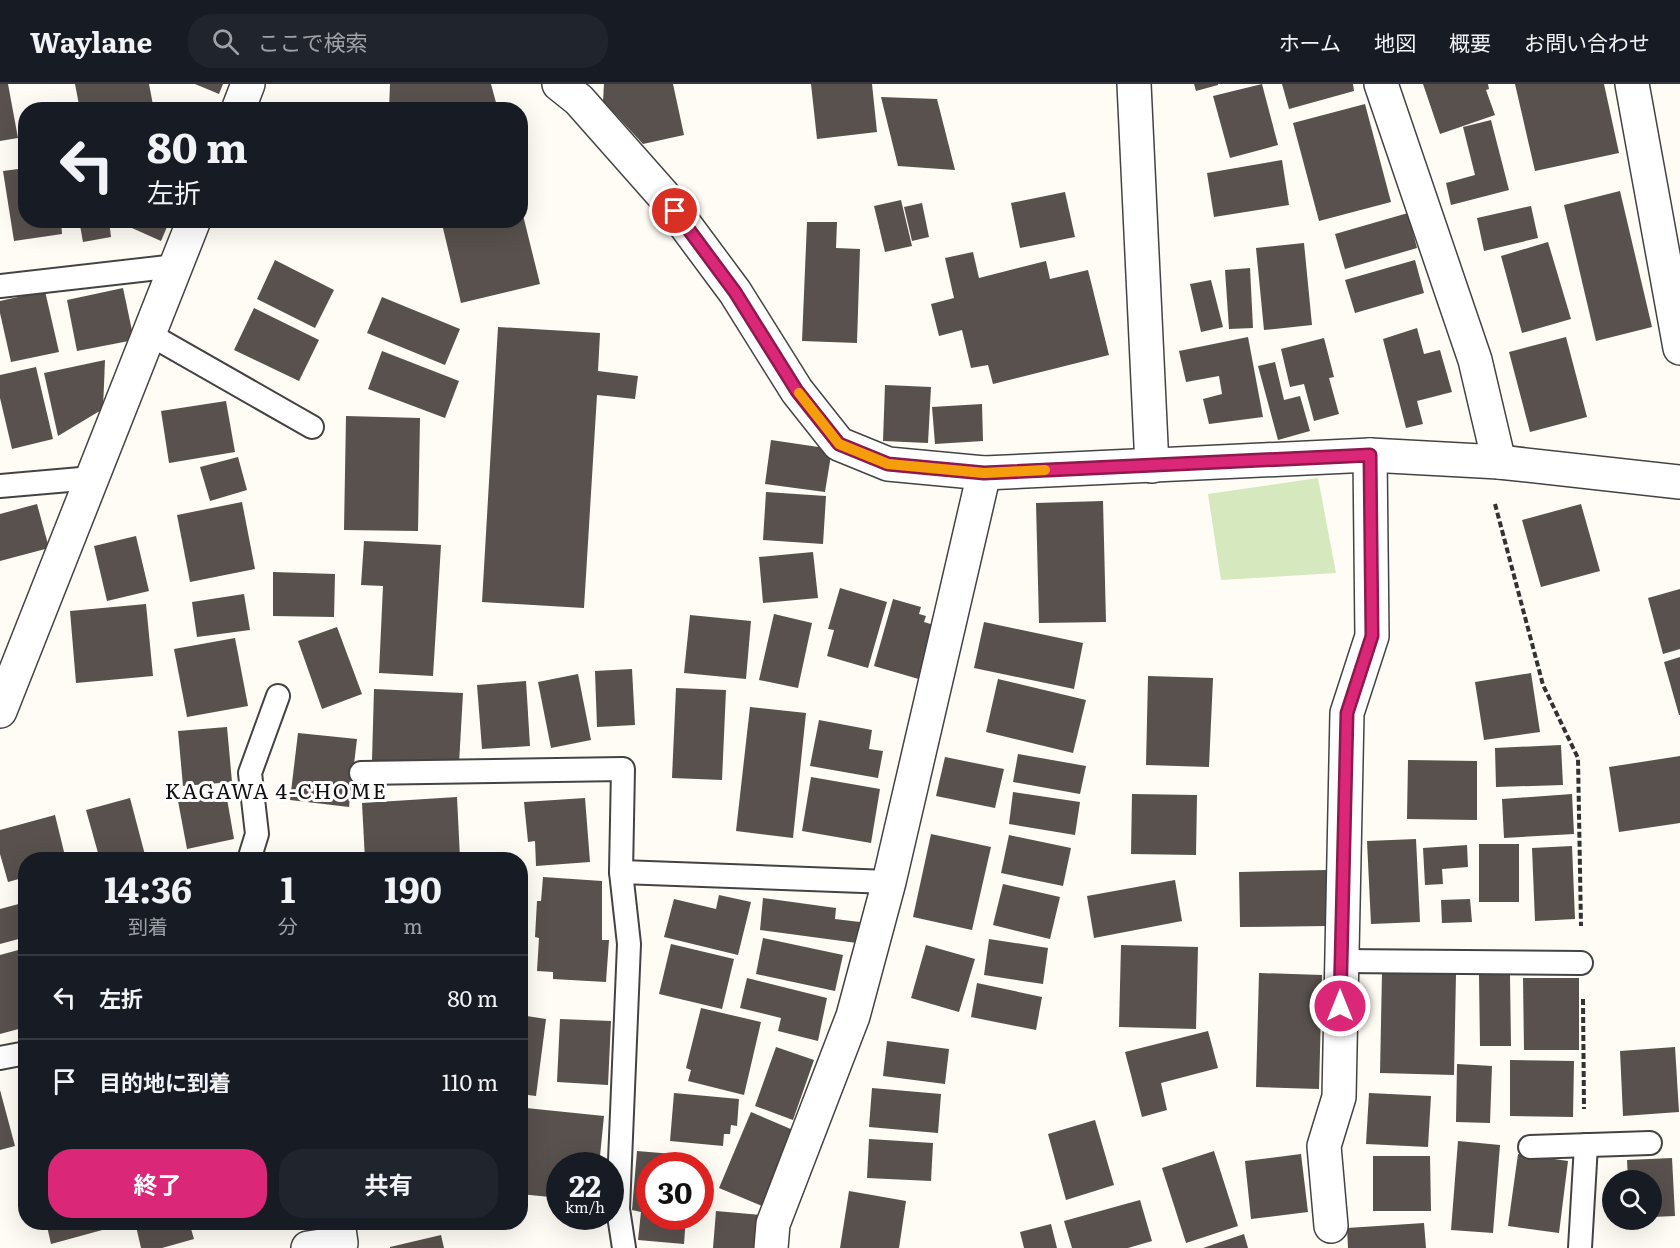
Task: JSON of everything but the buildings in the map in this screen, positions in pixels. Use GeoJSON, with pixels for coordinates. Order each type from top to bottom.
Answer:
{"type":"FeatureCollection","features":[{"type":"Feature","properties":{"kind":"street"},"geometry":{"type":"LineString","coordinates":[[241,102],[248,84]]}},
{"type":"Feature","properties":{"kind":"street"},"geometry":{"type":"LineString","coordinates":[[1134,84],[1152,466]]}},
{"type":"Feature","properties":{"kind":"street"},"geometry":{"type":"LineString","coordinates":[[1381,84],[1475,360],[1491,461]]}},
{"type":"Feature","properties":{"kind":"street"},"geometry":{"type":"LineString","coordinates":[[1632,84],[1680,348]]}},
{"type":"Feature","properties":{"kind":"street"},"geometry":{"type":"LineString","coordinates":[[573,89],[663,195],[735,292],[797,391],[839,444],[888,464],[984,473],[1370,455],[1491,461],[1680,482]]}},
{"type":"Feature","properties":{"kind":"street"},"geometry":{"type":"LineString","coordinates":[[0,711],[191,228]]}},
{"type":"Feature","properties":{"kind":"street"},"geometry":{"type":"LineString","coordinates":[[1330,1226],[1324,1146],[1339,1097],[1340,961],[1347,713],[1372,636],[1370,455]]}},
{"type":"Feature","properties":{"kind":"street"},"geometry":{"type":"LineString","coordinates":[[771,1248],[773,1224],[853,1016],[889,882],[984,473]]}},
{"type":"Feature","properties":{"kind":"street"},"geometry":{"type":"LineString","coordinates":[[308,1248],[341,1243],[339,1230]]}},
{"type":"Feature","properties":{"kind":"lane"},"geometry":{"type":"LineString","coordinates":[[0,286],[176,266]]}},
{"type":"Feature","properties":{"kind":"lane"},"geometry":{"type":"LineString","coordinates":[[149,334],[312,427]]}},
{"type":"Feature","properties":{"kind":"lane"},"geometry":{"type":"LineString","coordinates":[[0,486],[92,478]]}},
{"type":"Feature","properties":{"kind":"lane"},"geometry":{"type":"LineString","coordinates":[[251,852],[257,834],[250,773],[278,696]]}},
{"type":"Feature","properties":{"kind":"lane"},"geometry":{"type":"LineString","coordinates":[[361,773],[623,769],[621,873],[629,944],[618,1209],[624,1248]]}},
{"type":"Feature","properties":{"kind":"lane"},"geometry":{"type":"LineString","coordinates":[[621,873],[889,882]]}},
{"type":"Feature","properties":{"kind":"lane"},"geometry":{"type":"LineString","coordinates":[[1340,961],[1581,963]]}},
{"type":"Feature","properties":{"kind":"lane"},"geometry":{"type":"LineString","coordinates":[[0,1058],[18,1055]]}},
{"type":"Feature","properties":{"kind":"lane"},"geometry":{"type":"LineString","coordinates":[[1530,1147],[1650,1143]]}},
{"type":"Feature","properties":{"kind":"lane"},"geometry":{"type":"LineString","coordinates":[[1580,1248],[1586,1145]]}},
{"type":"Feature","properties":{"kind":"path"},"geometry":{"type":"LineString","coordinates":[[1491,461],[1543,685],[1578,758],[1585,1065],[1583,1130],[1586,1145]]}},
{"type":"Feature","properties":{"kind":"green space"},"geometry":{"type":"Polygon","coordinates":[[[1318,478],[1336,573],[1221,580],[1208,494],[1318,478]]]}},
{"type":"Feature","properties":{"kind":"slow traffic"},"geometry":{"type":"LineString","coordinates":[[799,393],[839,444],[888,464],[984,473],[1045,470]]}},
{"type":"Feature","properties":{"kind":"district","name":"KAGAWA 4-CHOME"},"geometry":{"type":"Point","coordinates":[276,792]}},
{"type":"Feature","properties":{"kind":"route"},"geometry":{"type":"LineString","coordinates":[[675,211],[735,292],[797,391],[839,444],[888,464],[984,473],[1370,455],[1372,636],[1347,713],[1340,1006]]}}]}
